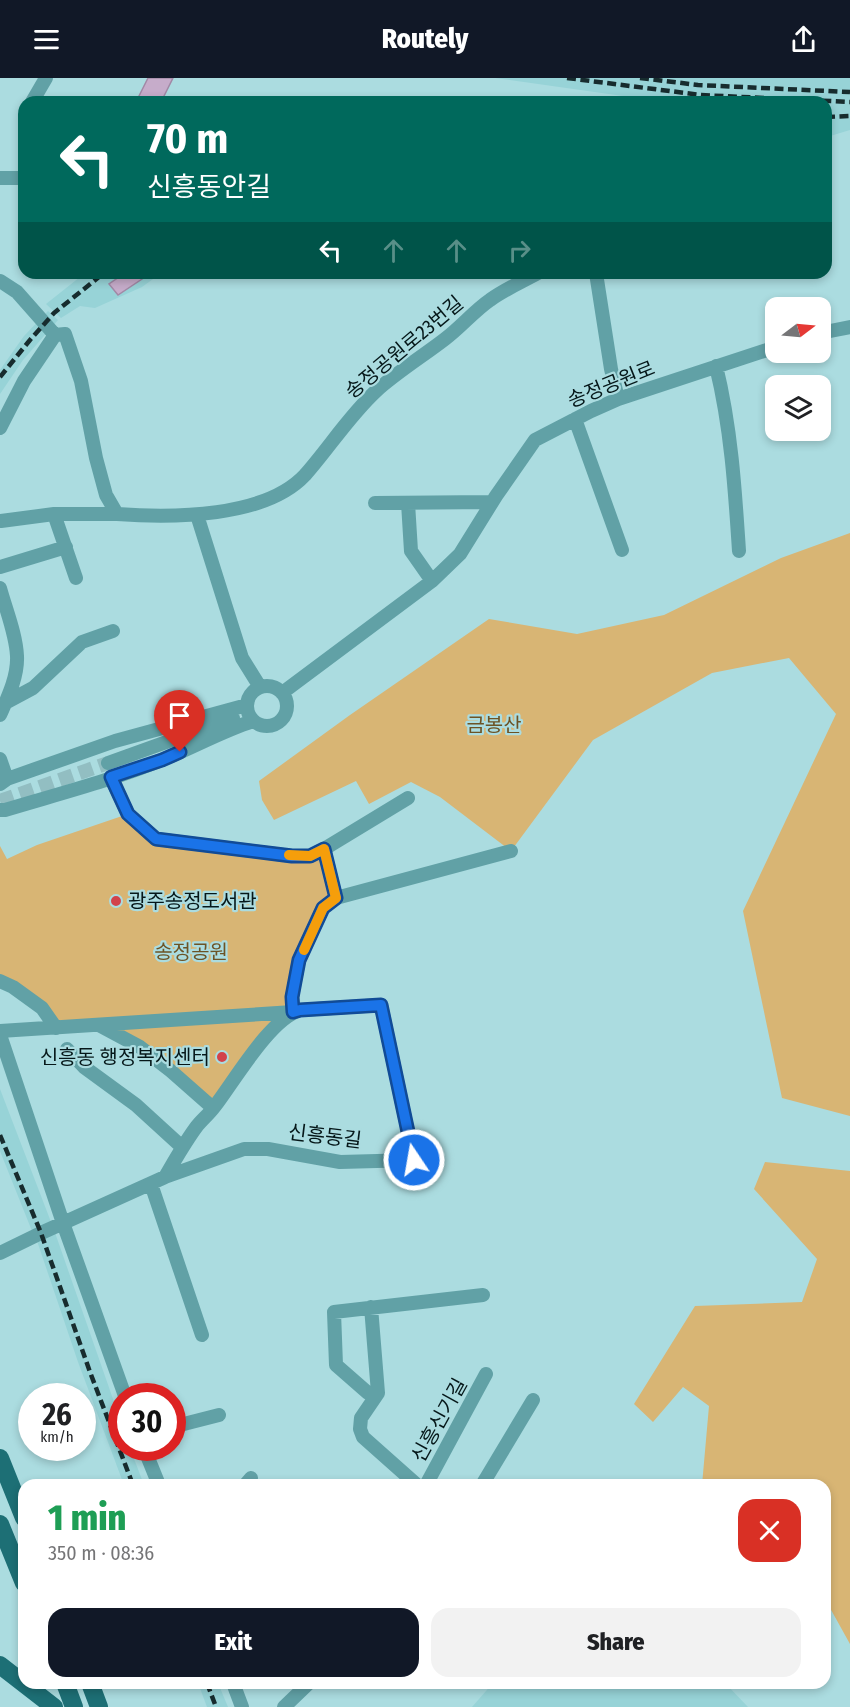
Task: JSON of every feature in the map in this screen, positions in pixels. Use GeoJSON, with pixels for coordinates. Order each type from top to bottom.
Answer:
{"type":"FeatureCollection","features":[{"type":"Feature","properties":{"kind":"main road"},"geometry":{"type":"LineString","coordinates":[[0,1458],[18,1503]]}},
{"type":"Feature","properties":{"kind":"main road"},"geometry":{"type":"LineString","coordinates":[[0,1524],[18,1568]]}},
{"type":"Feature","properties":{"kind":"main road"},"geometry":{"type":"LineString","coordinates":[[0,1665],[18,1679]]}},
{"type":"Feature","properties":{"kind":"main road"},"geometry":{"type":"LineString","coordinates":[[31,1689],[54,1707]]}},
{"type":"Feature","properties":{"kind":"main road"},"geometry":{"type":"LineString","coordinates":[[66,1689],[74,1707]]}},
{"type":"Feature","properties":{"kind":"main road"},"geometry":{"type":"LineString","coordinates":[[92,1689],[99,1707]]}},
{"type":"Feature","properties":{"kind":"street"},"geometry":{"type":"LineString","coordinates":[[36,96],[46,78]]}},
{"type":"Feature","properties":{"kind":"street"},"geometry":{"type":"LineString","coordinates":[[0,178],[18,178]]}},
{"type":"Feature","properties":{"kind":"street","name":"송정공원로23번길"},"geometry":{"type":"LineString","coordinates":[[1,521],[54,514],[197,515],[223,512],[263,501],[290,487],[303,476],[376,391],[449,336],[491,300],[528,279]]}},
{"type":"Feature","properties":{"kind":"street"},"geometry":{"type":"LineString","coordinates":[[597,279],[618,399]]}},
{"type":"Feature","properties":{"kind":"street"},"geometry":{"type":"LineString","coordinates":[[0,281],[17,292],[55,335]]}},
{"type":"Feature","properties":{"kind":"street"},"geometry":{"type":"LineString","coordinates":[[831,331],[850,327]]}},
{"type":"Feature","properties":{"kind":"street"},"geometry":{"type":"LineString","coordinates":[[55,335],[65,334],[81,381],[96,458],[106,495],[117,514]]}},
{"type":"Feature","properties":{"kind":"street"},"geometry":{"type":"LineString","coordinates":[[0,428],[24,381],[55,335]]}},
{"type":"Feature","properties":{"kind":"street","name":"송정공원로"},"geometry":{"type":"LineString","coordinates":[[282,693],[432,581],[460,554],[492,502],[535,440],[618,399],[765,350]]}},
{"type":"Feature","properties":{"kind":"street"},"geometry":{"type":"LineString","coordinates":[[716,366],[730,449],[739,552]]}},
{"type":"Feature","properties":{"kind":"street"},"geometry":{"type":"LineString","coordinates":[[575,419],[622,550]]}},
{"type":"Feature","properties":{"kind":"street"},"geometry":{"type":"LineString","coordinates":[[375,503],[492,502]]}},
{"type":"Feature","properties":{"kind":"street"},"geometry":{"type":"LineString","coordinates":[[408,503],[411,551],[432,581]]}},
{"type":"Feature","properties":{"kind":"street"},"geometry":{"type":"LineString","coordinates":[[54,514],[76,578]]}},
{"type":"Feature","properties":{"kind":"street"},"geometry":{"type":"LineString","coordinates":[[197,515],[242,658],[260,687]]}},
{"type":"Feature","properties":{"kind":"street"},"geometry":{"type":"LineString","coordinates":[[0,567],[66,547]]}},
{"type":"Feature","properties":{"kind":"street"},"geometry":{"type":"LineString","coordinates":[[0,588],[15,639],[17,656],[16,670],[3,709]]}},
{"type":"Feature","properties":{"kind":"street"},"geometry":{"type":"LineString","coordinates":[[3,709],[33,688],[82,642],[113,632]]}},
{"type":"Feature","properties":{"kind":"street"},"geometry":{"type":"LineString","coordinates":[[0,810],[162,760],[236,726],[249,713],[250,696],[260,687],[274,687],[287,701],[288,708],[283,720],[277,724],[265,727],[249,713]]}},
{"type":"Feature","properties":{"kind":"street"},"geometry":{"type":"LineString","coordinates":[[108,763],[249,713]]}},
{"type":"Feature","properties":{"kind":"street"},"geometry":{"type":"LineString","coordinates":[[0,759],[4,781],[115,741],[249,713]]}},
{"type":"Feature","properties":{"kind":"street"},"geometry":{"type":"LineString","coordinates":[[111,777],[128,814],[156,839],[292,856],[310,856],[408,798]]}},
{"type":"Feature","properties":{"kind":"street"},"geometry":{"type":"LineString","coordinates":[[324,849],[336,898]]}},
{"type":"Feature","properties":{"kind":"street"},"geometry":{"type":"LineString","coordinates":[[293,1012],[292,997],[299,960],[323,908],[336,898],[511,851]]}},
{"type":"Feature","properties":{"kind":"street"},"geometry":{"type":"LineString","coordinates":[[0,981],[13,987],[42,1008],[56,1028]]}},
{"type":"Feature","properties":{"kind":"street","name":"신흥동길"},"geometry":{"type":"LineString","coordinates":[[0,1253],[165,1177],[234,1152],[255,1148],[295,1152],[340,1162],[414,1160],[381,1005],[293,1012]]}},
{"type":"Feature","properties":{"kind":"street"},"geometry":{"type":"LineString","coordinates":[[120,1383],[63,1223],[0,1033],[293,1012]]}},
{"type":"Feature","properties":{"kind":"street"},"geometry":{"type":"LineString","coordinates":[[165,1177],[182,1147],[267,1034],[293,1012]]}},
{"type":"Feature","properties":{"kind":"street"},"geometry":{"type":"LineString","coordinates":[[99,1025],[140,1047],[213,1108]]}},
{"type":"Feature","properties":{"kind":"street"},"geometry":{"type":"LineString","coordinates":[[67,1049],[84,1066],[136,1105],[182,1147]]}},
{"type":"Feature","properties":{"kind":"street"},"geometry":{"type":"LineString","coordinates":[[151,1184],[202,1335]]}},
{"type":"Feature","properties":{"kind":"street"},"geometry":{"type":"LineString","coordinates":[[371,1308],[378,1393],[368,1393],[336,1365],[334,1312],[483,1295]]}},
{"type":"Feature","properties":{"kind":"street","name":"신흥신기길"},"geometry":{"type":"LineString","coordinates":[[429,1479],[486,1374]]}},
{"type":"Feature","properties":{"kind":"street","name":"신흥신기길"},"geometry":{"type":"LineString","coordinates":[[378,1393],[361,1418],[360,1429],[363,1437],[410,1479]]}},
{"type":"Feature","properties":{"kind":"street"},"geometry":{"type":"LineString","coordinates":[[486,1479],[533,1400]]}},
{"type":"Feature","properties":{"kind":"street"},"geometry":{"type":"LineString","coordinates":[[186,1423],[219,1415]]}},
{"type":"Feature","properties":{"kind":"street"},"geometry":{"type":"LineString","coordinates":[[149,1461],[157,1479]]}},
{"type":"Feature","properties":{"kind":"street"},"geometry":{"type":"LineString","coordinates":[[236,1689],[242,1707]]}},
{"type":"Feature","properties":{"kind":"street"},"geometry":{"type":"LineString","coordinates":[[284,1707],[303,1689]]}},
{"type":"Feature","properties":{"kind":"shaded area"},"geometry":{"type":"Polygon","coordinates":[[[495,78],[850,78],[850,130],[832,135],[832,96],[623,96],[495,78]]]}},
{"type":"Feature","properties":{"kind":"shaded area"},"geometry":{"type":"Polygon","coordinates":[[[77,279],[153,279],[142,287],[95,308],[80,306],[61,318],[46,304],[77,279]]]}},
{"type":"Feature","properties":{"kind":"shaded area"},"geometry":{"type":"Polygon","coordinates":[[[48,311],[58,320],[23,360],[0,394],[0,370],[24,336],[48,311]]]}},
{"type":"Feature","properties":{"kind":"shaded area"},"geometry":{"type":"Polygon","coordinates":[[[0,1089],[51,1222],[32,1231],[0,1151],[0,1089]]]}},
{"type":"Feature","properties":{"kind":"shaded area"},"geometry":{"type":"Polygon","coordinates":[[[52,1224],[108,1385],[108,1442],[96,1410],[96,1383],[86,1383],[34,1232],[52,1224]]]}},
{"type":"Feature","properties":{"kind":"shaded area"},"geometry":{"type":"Polygon","coordinates":[[[115,1461],[135,1461],[142,1479],[122,1479],[115,1461]]]}},
{"type":"Feature","properties":{"kind":"shaded area"},"geometry":{"type":"Polygon","coordinates":[[[200,1689],[220,1689],[228,1707],[207,1707],[200,1689]]]}},
{"type":"Feature","properties":{"kind":"shaded area"},"geometry":{"type":"Polygon","coordinates":[[[488,1689],[731,1689],[748,1707],[472,1707],[488,1689]]]}},
{"type":"Feature","properties":{"kind":"green space","name":"금봉산"},"geometry":{"type":"Polygon","coordinates":[[[850,533],[850,1116],[782,1098],[743,911],[836,714],[789,658],[712,673],[593,740],[511,851],[440,797],[411,782],[369,804],[356,781],[274,820],[262,800],[259,781],[489,619],[577,634],[664,615],[781,558],[850,533]]]}},
{"type":"Feature","properties":{"kind":"green space","name":"송정공원"},"geometry":{"type":"Polygon","coordinates":[[[128,814],[156,839],[292,856],[324,849],[336,898],[323,908],[292,997],[213,1108],[99,1025],[56,1028],[0,981],[0,846],[7,859],[37,845],[128,814]]]}},
{"type":"Feature","properties":{"kind":"green space"},"geometry":{"type":"Polygon","coordinates":[[[765,1162],[850,1171],[850,1644],[831,1610],[831,1479],[703,1479],[709,1406],[683,1387],[653,1422],[634,1404],[695,1306],[802,1302],[817,1259],[754,1189],[765,1162]]]}},
{"type":"Feature","properties":{"kind":"building"},"geometry":{"type":"Polygon","coordinates":[[[148,78],[173,78],[164,96],[139,96],[148,78]]]}},
{"type":"Feature","properties":{"kind":"building"},"geometry":{"type":"Polygon","coordinates":[[[116,279],[142,279],[118,295],[109,284],[116,279]]]}},
{"type":"Feature","properties":{"kind":"tunnel"},"geometry":{"type":"LineString","coordinates":[[0,801],[108,763]]}},
{"type":"Feature","properties":{"kind":"railway"},"geometry":{"type":"LineString","coordinates":[[567,78],[722,96]]}},
{"type":"Feature","properties":{"kind":"railway"},"geometry":{"type":"LineString","coordinates":[[640,78],[698,85],[850,92]]}},
{"type":"Feature","properties":{"kind":"railway"},"geometry":{"type":"LineString","coordinates":[[832,101],[850,102]]}},
{"type":"Feature","properties":{"kind":"railway"},"geometry":{"type":"LineString","coordinates":[[832,117],[850,116]]}},
{"type":"Feature","properties":{"kind":"railway"},"geometry":{"type":"LineString","coordinates":[[0,377],[54,313],[96,279]]}},
{"type":"Feature","properties":{"kind":"railway"},"geometry":{"type":"LineString","coordinates":[[0,1135],[41,1233],[131,1479]]}},
{"type":"Feature","properties":{"kind":"railway"},"geometry":{"type":"LineString","coordinates":[[209,1689],[216,1707]]}},
{"type":"Feature","properties":{"kind":"slow traffic"},"geometry":{"type":"LineString","coordinates":[[289,855],[310,856],[324,849],[336,898],[323,908],[304,950]]}},
{"type":"Feature","properties":{"kind":"place","name":"광주송정도서관"},"geometry":{"type":"Point","coordinates":[116,901]}},
{"type":"Feature","properties":{"kind":"place","name":"신흥동 행정복지센터"},"geometry":{"type":"Point","coordinates":[222,1057]}},
{"type":"Feature","properties":{"kind":"route"},"geometry":{"type":"LineString","coordinates":[[180,752],[111,777],[128,814],[156,839],[292,856],[310,856],[324,849],[336,898],[323,908],[299,960],[292,997],[293,1012],[381,1005],[414,1160]]}}]}
